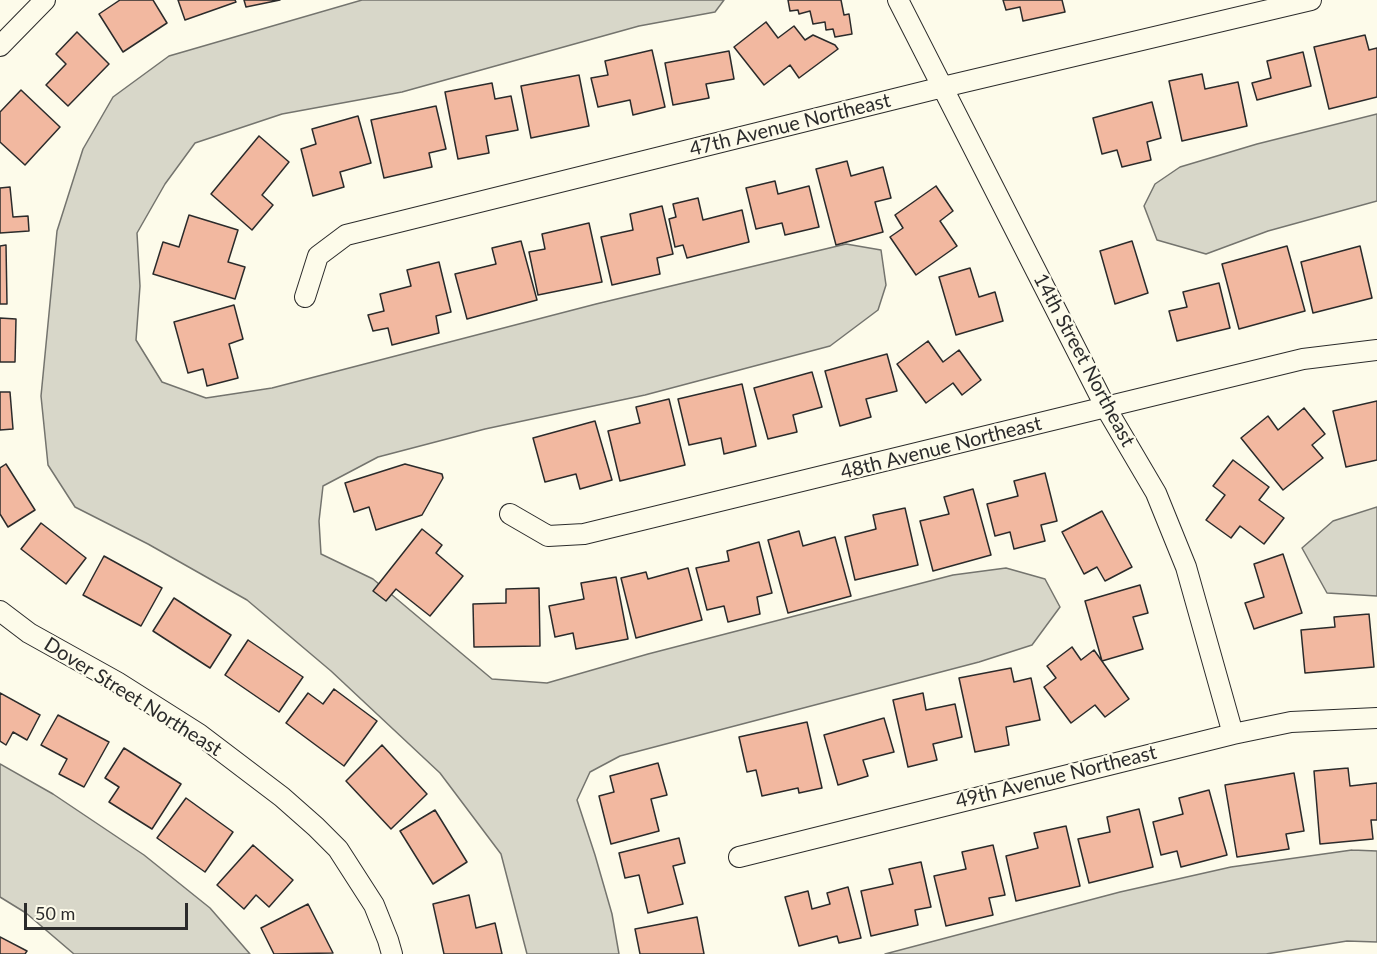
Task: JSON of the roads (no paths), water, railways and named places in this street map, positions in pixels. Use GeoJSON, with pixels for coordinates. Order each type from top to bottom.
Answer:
{"type":"FeatureCollection","features":[{"type":"Feature","properties":{"kind":"street"},"geometry":{"type":"LineString","coordinates":[[0,46],[45,0]]}},
{"type":"Feature","properties":{"kind":"street","name":"14th Street Northeast"},"geometry":{"type":"LineString","coordinates":[[898,0],[1106,408],[1156,493],[1186,567],[1233,734]]}},
{"type":"Feature","properties":{"kind":"street","name":"47th Avenue Northeast"},"geometry":{"type":"LineString","coordinates":[[305,297],[318,256],[346,235],[943,87],[1311,0]]}},
{"type":"Feature","properties":{"kind":"street","name":"48th Avenue Northeast"},"geometry":{"type":"LineString","coordinates":[[510,514],[548,536],[584,534],[1303,359],[1377,350]]}},
{"type":"Feature","properties":{"kind":"street","name":"Dover Street Northeast"},"geometry":{"type":"LineString","coordinates":[[0,611],[29,633],[117,682],[199,734],[299,812],[338,849],[356,875],[374,905],[392,954]]}},
{"type":"Feature","properties":{"kind":"street","name":"49th Avenue Northeast"},"geometry":{"type":"LineString","coordinates":[[739,856],[1233,734],[1291,722],[1377,718]]}}]}
